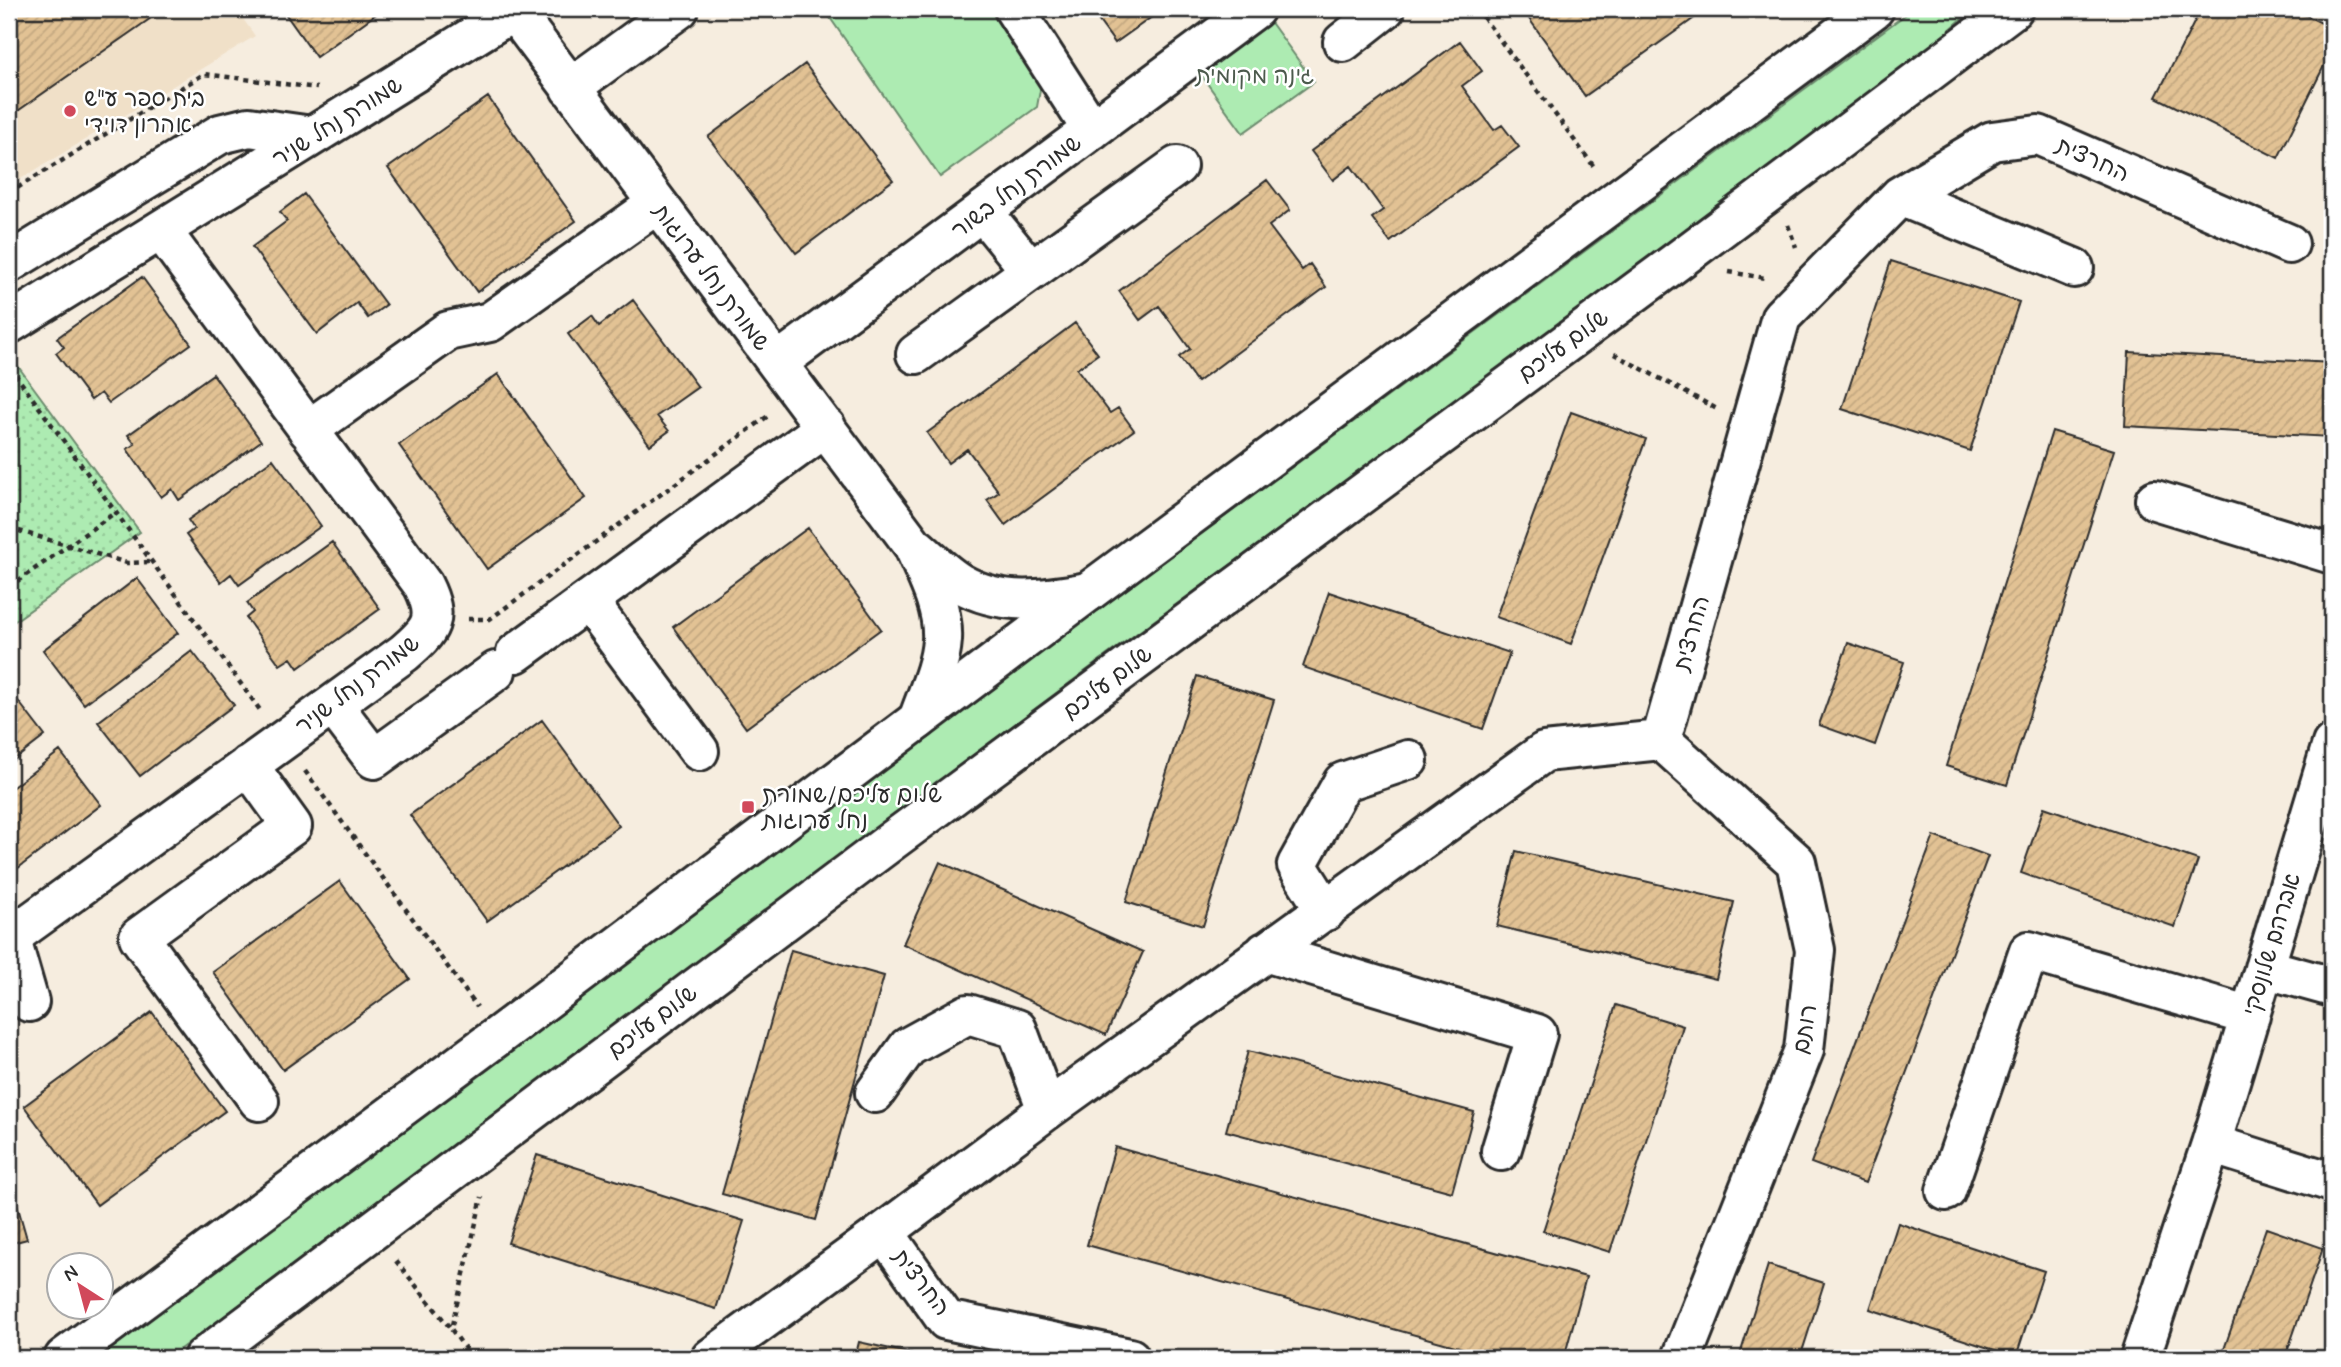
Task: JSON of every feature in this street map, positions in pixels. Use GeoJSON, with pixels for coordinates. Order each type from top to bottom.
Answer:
{"type":"FeatureCollection","features":[{"type":"Feature","properties":{"kind":"street"},"geometry":{"type":"LineString","coordinates":[[570,88],[680,9]]}},
{"type":"Feature","properties":{"kind":"street"},"geometry":{"type":"LineString","coordinates":[[1014,9],[1092,130]]}},
{"type":"Feature","properties":{"kind":"street","name":"שמורת נחל בשור"},"geometry":{"type":"LineString","coordinates":[[777,363],[1255,9]]}},
{"type":"Feature","properties":{"kind":"street"},"geometry":{"type":"LineString","coordinates":[[1343,42],[1385,9]]}},
{"type":"Feature","properties":{"kind":"street"},"geometry":{"type":"LineString","coordinates":[[64,1358],[498,1036],[1088,592],[1874,9]]}},
{"type":"Feature","properties":{"kind":"street","name":"שלום עליכם"},"geometry":{"type":"LineString","coordinates":[[203,1358],[904,832],[2014,9]]}},
{"type":"Feature","properties":{"kind":"street","name":"שמורת נחל ערוגות"},"geometry":{"type":"LineString","coordinates":[[513,10],[913,545],[940,614],[942,640],[936,671],[918,720]]}},
{"type":"Feature","properties":{"kind":"street","name":"שמורת נחל שניר"},"geometry":{"type":"LineString","coordinates":[[9,324],[513,10]]}},
{"type":"Feature","properties":{"kind":"street"},"geometry":{"type":"LineString","coordinates":[[9,263],[220,134],[249,127],[312,136]]}},
{"type":"Feature","properties":{"kind":"street","name":"החרצית"},"geometry":{"type":"LineString","coordinates":[[710,1358],[884,1233],[1047,1110],[1544,752],[1661,740],[1781,317],[1900,196],[1992,141],[2038,135],[2289,244]]}},
{"type":"Feature","properties":{"kind":"street"},"geometry":{"type":"LineString","coordinates":[[916,354],[1177,166]]}},
{"type":"Feature","properties":{"kind":"street"},"geometry":{"type":"LineString","coordinates":[[1900,196],[2074,268]]}},
{"type":"Feature","properties":{"kind":"street"},"geometry":{"type":"LineString","coordinates":[[308,430],[448,331],[491,322],[657,204]]}},
{"type":"Feature","properties":{"kind":"street"},"geometry":{"type":"LineString","coordinates":[[982,211],[1031,271]]}},
{"type":"Feature","properties":{"kind":"street","name":"שמורת נחל שניר"},"geometry":{"type":"LineString","coordinates":[[19,981],[12,943],[19,931],[404,653],[423,637],[433,621],[431,602],[423,585],[161,230]]}},
{"type":"Feature","properties":{"kind":"street"},"geometry":{"type":"LineString","coordinates":[[333,705],[374,759],[826,426]]}},
{"type":"Feature","properties":{"kind":"street"},"geometry":{"type":"LineString","coordinates":[[2155,500],[2332,554]]}},
{"type":"Feature","properties":{"kind":"street","name":"שמורת נחל ערוגות"},"geometry":{"type":"LineString","coordinates":[[913,545],[958,581],[983,594],[1009,600],[1043,600],[1088,592]]}},
{"type":"Feature","properties":{"kind":"street"},"geometry":{"type":"LineString","coordinates":[[588,601],[699,751]]}},
{"type":"Feature","properties":{"kind":"street","name":"רותם"},"geometry":{"type":"LineString","coordinates":[[1661,740],[1796,862],[1815,950],[1804,1050],[1682,1358]]}},
{"type":"Feature","properties":{"kind":"street","name":"אברהם שלונסקי"},"geometry":{"type":"LineString","coordinates":[[2140,1358],[2211,1144],[2332,744]]}},
{"type":"Feature","properties":{"kind":"street"},"geometry":{"type":"LineString","coordinates":[[1326,911],[1297,865],[1343,782],[1408,760]]}},
{"type":"Feature","properties":{"kind":"street"},"geometry":{"type":"LineString","coordinates":[[248,765],[292,826],[139,937],[259,1101]]}},
{"type":"Feature","properties":{"kind":"street"},"geometry":{"type":"LineString","coordinates":[[1947,1191],[2029,951],[2250,1016]]}},
{"type":"Feature","properties":{"kind":"street"},"geometry":{"type":"LineString","coordinates":[[1265,952],[1537,1034],[1501,1151]]}},
{"type":"Feature","properties":{"kind":"street"},"geometry":{"type":"LineString","coordinates":[[2264,968],[2332,987]]}},
{"type":"Feature","properties":{"kind":"street"},"geometry":{"type":"LineString","coordinates":[[875,1093],[908,1047],[968,1014],[1017,1028],[1047,1110]]}},
{"type":"Feature","properties":{"kind":"street"},"geometry":{"type":"LineString","coordinates":[[2211,1144],[2332,1182]]}},
{"type":"Feature","properties":{"kind":"street","name":"החרצית"},"geometry":{"type":"LineString","coordinates":[[884,1233],[946,1320],[1130,1358]]}},
{"type":"Feature","properties":{"kind":"path"},"geometry":{"type":"LineString","coordinates":[[1477,9],[1619,200]]}},
{"type":"Feature","properties":{"kind":"path"},"geometry":{"type":"LineString","coordinates":[[9,193],[204,74],[317,88]]}},
{"type":"Feature","properties":{"kind":"path"},"geometry":{"type":"LineString","coordinates":[[1774,186],[1811,287]]}},
{"type":"Feature","properties":{"kind":"path"},"geometry":{"type":"LineString","coordinates":[[1676,262],[1811,287]]}},
{"type":"Feature","properties":{"kind":"path"},"geometry":{"type":"LineString","coordinates":[[1570,339],[1606,351],[1749,426]]}},
{"type":"Feature","properties":{"kind":"path"},"geometry":{"type":"LineString","coordinates":[[9,366],[498,1036]]}},
{"type":"Feature","properties":{"kind":"path"},"geometry":{"type":"LineString","coordinates":[[433,621],[490,619],[800,392]]}},
{"type":"Feature","properties":{"kind":"path"},"geometry":{"type":"LineString","coordinates":[[9,587],[116,512]]}},
{"type":"Feature","properties":{"kind":"path"},"geometry":{"type":"LineString","coordinates":[[9,528],[127,563],[152,561]]}},
{"type":"Feature","properties":{"kind":"path"},"geometry":{"type":"LineString","coordinates":[[451,1329],[482,1196]]}},
{"type":"Feature","properties":{"kind":"path"},"geometry":{"type":"LineString","coordinates":[[351,1247],[390,1253],[472,1358]]}},
{"type":"Feature","properties":{"kind":"shaded area","name":"בית ספר ע\"ש אהרון דוידי"},"geometry":{"type":"Polygon","coordinates":[[[9,9],[236,9],[255,36],[9,186],[9,9]]]}},
{"type":"Feature","properties":{"kind":"green space"},"geometry":{"type":"Polygon","coordinates":[[[824,9],[1009,9],[1045,62],[1037,107],[940,177],[824,9]]]}},
{"type":"Feature","properties":{"kind":"green space"},"geometry":{"type":"Polygon","coordinates":[[[1913,9],[1973,9],[1928,49],[1697,224],[1103,658],[168,1358],[92,1358],[525,1041],[1078,625],[1913,9]]]}},
{"type":"Feature","properties":{"kind":"green space","name":"גינה מקומית"},"geometry":{"type":"Polygon","coordinates":[[[1267,17],[1314,82],[1243,133],[1196,68],[1267,17]]]}},
{"type":"Feature","properties":{"kind":"green space"},"geometry":{"type":"Polygon","coordinates":[[[9,354],[140,532],[9,625],[9,354]]]}},
{"type":"Feature","properties":{"kind":"building"},"geometry":{"type":"Polygon","coordinates":[[[9,9],[164,9],[9,117],[9,9]]]}},
{"type":"Feature","properties":{"kind":"building"},"geometry":{"type":"Polygon","coordinates":[[[282,9],[383,9],[316,57],[282,9]]]}},
{"type":"Feature","properties":{"kind":"building"},"geometry":{"type":"Polygon","coordinates":[[[1090,9],[1163,9],[1115,43],[1090,9]]]}},
{"type":"Feature","properties":{"kind":"building"},"geometry":{"type":"Polygon","coordinates":[[[1522,9],[1707,9],[1585,96],[1522,9]]]}},
{"type":"Feature","properties":{"kind":"building"},"geometry":{"type":"Polygon","coordinates":[[[2201,9],[2293,9],[2332,28],[2332,50],[2278,158],[2156,97],[2201,9]]]}},
{"type":"Feature","properties":{"kind":"building"},"geometry":{"type":"Polygon","coordinates":[[[1460,41],[1482,71],[1462,86],[1494,130],[1502,125],[1519,147],[1390,242],[1372,218],[1383,210],[1351,166],[1333,180],[1311,151],[1460,41]]]}},
{"type":"Feature","properties":{"kind":"building"},"geometry":{"type":"Polygon","coordinates":[[[805,64],[893,180],[796,253],[708,137],[805,64]]]}},
{"type":"Feature","properties":{"kind":"building"},"geometry":{"type":"Polygon","coordinates":[[[488,97],[576,221],[477,292],[388,168],[488,97]]]}},
{"type":"Feature","properties":{"kind":"building"},"geometry":{"type":"Polygon","coordinates":[[[1267,180],[1290,210],[1269,226],[1302,270],[1310,264],[1326,287],[1197,382],[1179,357],[1190,349],[1159,306],[1140,320],[1119,291],[1267,180]]]}},
{"type":"Feature","properties":{"kind":"building"},"geometry":{"type":"Polygon","coordinates":[[[304,194],[386,305],[368,318],[357,303],[317,334],[252,247],[287,221],[280,212],[304,194]]]}},
{"type":"Feature","properties":{"kind":"building"},"geometry":{"type":"Polygon","coordinates":[[[1891,261],[2019,302],[1970,451],[1842,409],[1891,261]]]}},
{"type":"Feature","properties":{"kind":"building"},"geometry":{"type":"Polygon","coordinates":[[[142,277],[191,344],[109,403],[101,393],[91,400],[56,353],[64,347],[57,338],[142,277]]]}},
{"type":"Feature","properties":{"kind":"building"},"geometry":{"type":"Polygon","coordinates":[[[633,300],[698,387],[657,416],[669,431],[650,445],[568,334],[592,316],[599,326],[633,300]]]}},
{"type":"Feature","properties":{"kind":"building"},"geometry":{"type":"Polygon","coordinates":[[[1075,323],[1098,354],[1077,369],[1110,413],[1118,408],[1134,430],[1005,525],[987,500],[999,492],[967,449],[948,463],[927,433],[1075,323]]]}},
{"type":"Feature","properties":{"kind":"building"},"geometry":{"type":"Polygon","coordinates":[[[2129,352],[2332,363],[2332,437],[2125,426],[2129,352]]]}},
{"type":"Feature","properties":{"kind":"building"},"geometry":{"type":"Polygon","coordinates":[[[213,374],[261,441],[179,500],[172,489],[161,497],[127,449],[135,444],[128,435],[213,374]]]}},
{"type":"Feature","properties":{"kind":"building"},"geometry":{"type":"Polygon","coordinates":[[[498,374],[586,498],[487,569],[399,445],[498,374]]]}},
{"type":"Feature","properties":{"kind":"building"},"geometry":{"type":"Polygon","coordinates":[[[1571,412],[1646,439],[1571,644],[1496,617],[1571,412]]]}},
{"type":"Feature","properties":{"kind":"building"},"geometry":{"type":"Polygon","coordinates":[[[2052,431],[2114,450],[2007,785],[1946,766],[2052,431]]]}},
{"type":"Feature","properties":{"kind":"building"},"geometry":{"type":"Polygon","coordinates":[[[273,459],[321,526],[239,585],[231,574],[221,582],[186,535],[194,529],[188,520],[273,459]]]}},
{"type":"Feature","properties":{"kind":"building"},"geometry":{"type":"Polygon","coordinates":[[[808,528],[881,629],[746,728],[673,627],[808,528]]]}},
{"type":"Feature","properties":{"kind":"building"},"geometry":{"type":"Polygon","coordinates":[[[332,542],[380,609],[298,668],[291,658],[280,665],[246,618],[253,612],[247,603],[332,542]]]}},
{"type":"Feature","properties":{"kind":"building"},"geometry":{"type":"Polygon","coordinates":[[[137,578],[178,633],[84,704],[43,650],[137,578]]]}},
{"type":"Feature","properties":{"kind":"building"},"geometry":{"type":"Polygon","coordinates":[[[1329,592],[1510,653],[1483,729],[1303,667],[1329,592]]]}},
{"type":"Feature","properties":{"kind":"building"},"geometry":{"type":"Polygon","coordinates":[[[1848,643],[1904,662],[1875,745],[1819,725],[1848,643]]]}},
{"type":"Feature","properties":{"kind":"building"},"geometry":{"type":"Polygon","coordinates":[[[192,651],[234,705],[140,776],[98,722],[192,651]]]}},
{"type":"Feature","properties":{"kind":"building"},"geometry":{"type":"Polygon","coordinates":[[[1197,676],[1274,700],[1203,926],[1126,902],[1197,676]]]}},
{"type":"Feature","properties":{"kind":"building"},"geometry":{"type":"Polygon","coordinates":[[[9,689],[45,736],[9,764],[9,689]]]}},
{"type":"Feature","properties":{"kind":"building"},"geometry":{"type":"Polygon","coordinates":[[[542,720],[619,826],[487,921],[410,815],[542,720]]]}},
{"type":"Feature","properties":{"kind":"building"},"geometry":{"type":"Polygon","coordinates":[[[60,751],[101,805],[9,875],[9,790],[60,751]]]}},
{"type":"Feature","properties":{"kind":"building"},"geometry":{"type":"Polygon","coordinates":[[[2044,807],[2198,860],[2175,927],[2021,873],[2044,807]]]}},
{"type":"Feature","properties":{"kind":"building"},"geometry":{"type":"Polygon","coordinates":[[[1934,836],[1988,856],[1865,1183],[1811,1163],[1934,836]]]}},
{"type":"Feature","properties":{"kind":"building"},"geometry":{"type":"Polygon","coordinates":[[[1516,851],[1734,902],[1716,979],[1497,926],[1516,851]]]}},
{"type":"Feature","properties":{"kind":"building"},"geometry":{"type":"Polygon","coordinates":[[[940,862],[1143,952],[1106,1035],[903,944],[940,862]]]}},
{"type":"Feature","properties":{"kind":"building"},"geometry":{"type":"Polygon","coordinates":[[[340,881],[410,979],[283,1070],[213,972],[340,881]]]}},
{"type":"Feature","properties":{"kind":"building"},"geometry":{"type":"Polygon","coordinates":[[[791,950],[884,976],[816,1220],[722,1194],[791,950]]]}},
{"type":"Feature","properties":{"kind":"building"},"geometry":{"type":"Polygon","coordinates":[[[1616,1005],[1683,1026],[1610,1252],[1543,1231],[1616,1005]]]}},
{"type":"Feature","properties":{"kind":"building"},"geometry":{"type":"Polygon","coordinates":[[[152,1012],[225,1111],[97,1205],[24,1106],[152,1012]]]}},
{"type":"Feature","properties":{"kind":"building"},"geometry":{"type":"Polygon","coordinates":[[[1248,1051],[1474,1112],[1452,1192],[1226,1131],[1248,1051]]]}},
{"type":"Feature","properties":{"kind":"building"},"geometry":{"type":"Polygon","coordinates":[[[1115,1147],[1586,1277],[1564,1358],[1499,1358],[1087,1245],[1115,1147]]]}},
{"type":"Feature","properties":{"kind":"building"},"geometry":{"type":"Polygon","coordinates":[[[537,1155],[744,1221],[716,1309],[508,1243],[537,1155]]]}},
{"type":"Feature","properties":{"kind":"building"},"geometry":{"type":"Polygon","coordinates":[[[9,1176],[27,1239],[9,1244],[9,1176]]]}},
{"type":"Feature","properties":{"kind":"building"},"geometry":{"type":"Polygon","coordinates":[[[1898,1223],[2044,1271],[2016,1357],[1870,1309],[1898,1223]]]}},
{"type":"Feature","properties":{"kind":"building"},"geometry":{"type":"Polygon","coordinates":[[[2266,1228],[2323,1248],[2285,1358],[2221,1358],[2266,1228]]]}},
{"type":"Feature","properties":{"kind":"building"},"geometry":{"type":"Polygon","coordinates":[[[1768,1265],[1824,1283],[1800,1358],[1739,1358],[1768,1265]]]}},
{"type":"Feature","properties":{"kind":"building"},"geometry":{"type":"Polygon","coordinates":[[[859,1342],[931,1358],[855,1358],[859,1342]]]}},
{"type":"Feature","properties":{"kind":"place","name":"בית ספר ע\"ש אהרון דוידי"},"geometry":{"type":"Point","coordinates":[70,111]}},
{"type":"Feature","properties":{"kind":"place","name":"שלום עליכם/שמורת נחל ערוגות"},"geometry":{"type":"Point","coordinates":[748,807]}}]}
